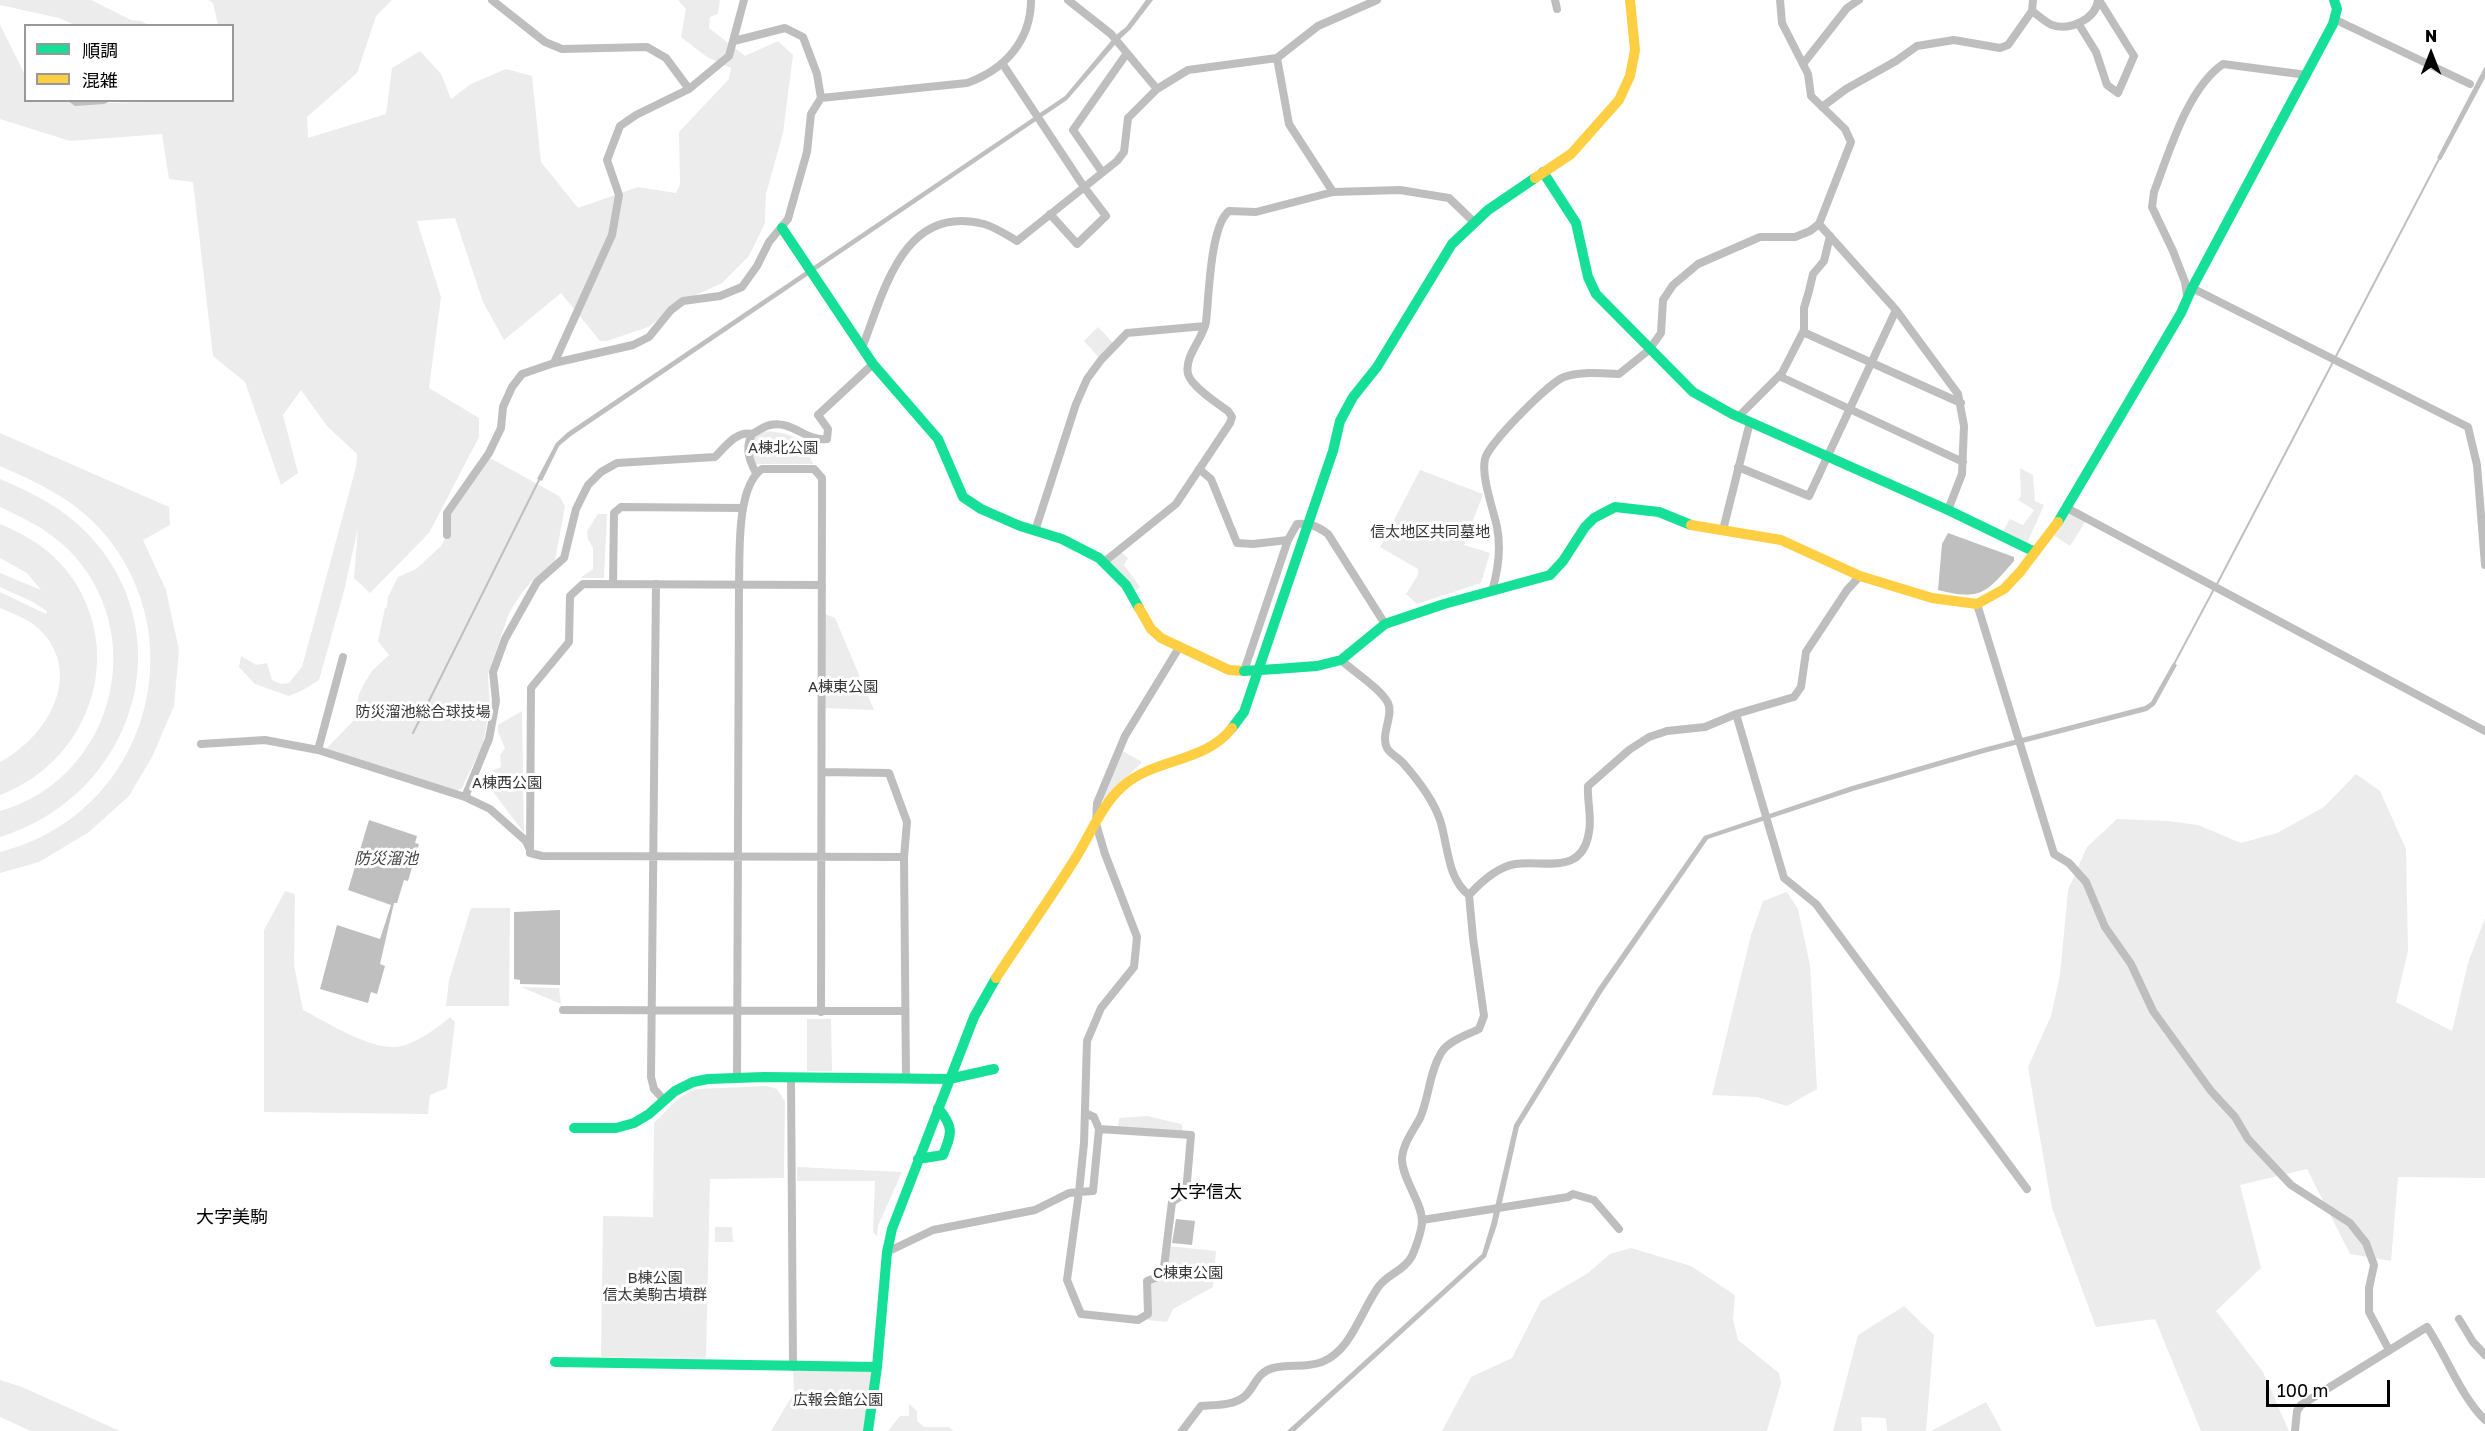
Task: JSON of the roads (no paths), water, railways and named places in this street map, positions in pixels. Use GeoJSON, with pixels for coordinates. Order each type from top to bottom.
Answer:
{"type":"FeatureCollection","features":[{"type":"Feature","properties":{"kind":"street"},"geometry":{"type":"LineString","coordinates":[[492,0],[545,42],[562,49],[647,47],[666,58],[690,89]]}},
{"type":"Feature","properties":{"kind":"street"},"geometry":{"type":"LineString","coordinates":[[554,363],[612,235],[619,195],[607,160],[620,126],[636,115],[690,89],[729,56],[744,0]]}},
{"type":"Feature","properties":{"kind":"street"},"geometry":{"type":"LineString","coordinates":[[821,98],[966,83],[985,76],[1002,63],[1018,46],[1031,14],[1031,0]]}},
{"type":"Feature","properties":{"kind":"street"},"geometry":{"type":"LineString","coordinates":[[1068,0],[1112,35],[1157,89]]}},
{"type":"Feature","properties":{"kind":"street"},"geometry":{"type":"LineString","coordinates":[[862,348],[890,275],[911,242],[928,230],[946,222],[961,221],[985,224],[1017,241],[1124,152],[1128,118],[1157,89],[1188,70],[1277,58],[1318,26],[1377,0]]}},
{"type":"Feature","properties":{"kind":"street"},"geometry":{"type":"LineString","coordinates":[[868,1431],[877,1367],[887,1252],[892,1229],[949,1079],[974,1017],[989,988],[1111,800],[1130,781],[1151,770],[1208,749],[1223,740],[1244,712],[1333,451],[1340,422],[1353,397],[1377,367],[1448,250],[1474,222],[1571,154],[1619,100],[1626,88],[1635,50],[1630,0]]}},
{"type":"Feature","properties":{"kind":"street"},"geometry":{"type":"LineString","coordinates":[[1492,591],[1498,554],[1497,530],[1485,459],[1491,444],[1540,394],[1563,377],[1595,372],[1619,374],[1649,350],[1660,333],[1663,300],[1673,285],[1698,264],[1760,237],[1795,237],[1810,231],[1819,224],[1851,142],[1845,129],[1811,96],[1808,74],[1782,23],[1780,0]]}},
{"type":"Feature","properties":{"kind":"street"},"geometry":{"type":"LineString","coordinates":[[1803,64],[1847,8],[1859,0]]}},
{"type":"Feature","properties":{"kind":"street"},"geometry":{"type":"LineString","coordinates":[[1822,107],[1846,89],[1896,61],[1917,46],[1954,40],[2000,48],[2008,45],[2032,11],[2033,0]]}},
{"type":"Feature","properties":{"kind":"street"},"geometry":{"type":"LineString","coordinates":[[2032,11],[2053,25],[2078,23],[2091,15],[2099,0]]}},
{"type":"Feature","properties":{"kind":"street"},"geometry":{"type":"LineString","coordinates":[[2078,23],[2096,52],[2106,85],[2118,93],[2134,56],[2099,0]]}},
{"type":"Feature","properties":{"kind":"street"},"geometry":{"type":"LineString","coordinates":[[782,228],[873,364],[938,439],[963,497],[981,509],[1035,531],[1062,539],[1089,552],[1104,562],[1126,585],[1151,629],[1161,638],[1229,670],[1317,666],[1341,660],[1385,624],[1550,575],[1563,561],[1585,527],[1594,518],[1615,507],[1659,512],[1692,525],[1781,540],[1860,576],[1932,598],[1977,604],[2004,589],[2035,552],[2067,508],[2151,367],[2181,313],[2189,292],[2307,75],[2334,19],[2337,9],[2334,0]]}},
{"type":"Feature","properties":{"kind":"street"},"geometry":{"type":"LineString","coordinates":[[2334,19],[2470,84]]}},
{"type":"Feature","properties":{"kind":"street"},"geometry":{"type":"LineString","coordinates":[[447,535],[447,513],[489,453],[501,428],[503,407],[512,387],[522,374],[554,363],[633,345],[649,337],[671,310],[683,301],[720,296],[742,287],[757,266],[769,242],[788,219],[807,152],[811,114],[821,98],[817,74],[803,37],[785,28],[734,40]]}},
{"type":"Feature","properties":{"kind":"street"},"geometry":{"type":"LineString","coordinates":[[1102,172],[1072,130],[1127,53]]}},
{"type":"Feature","properties":{"kind":"street"},"geometry":{"type":"LineString","coordinates":[[1277,58],[1289,124],[1334,192]]}},
{"type":"Feature","properties":{"kind":"street"},"geometry":{"type":"LineString","coordinates":[[1002,63],[1084,186],[1107,216],[1077,244],[1050,214]]}},
{"type":"Feature","properties":{"kind":"street"},"geometry":{"type":"LineString","coordinates":[[2307,75],[2246,65],[2223,64],[2215,69],[2192,100],[2154,192],[2152,207],[2189,292],[2468,427],[2478,473],[2485,565]]}},
{"type":"Feature","properties":{"kind":"street"},"geometry":{"type":"LineString","coordinates":[[1543,172],[1580,231],[1584,266],[1590,285],[1649,350],[1694,392],[1738,417],[1948,510],[2035,552]]}},
{"type":"Feature","properties":{"kind":"street"},"geometry":{"type":"LineString","coordinates":[[1104,562],[1176,504],[1232,417],[1195,385],[1188,376],[1187,365],[1205,326],[1217,233],[1224,215],[1229,211],[1256,212],[1334,192],[1400,190],[1449,198],[1474,222]]}},
{"type":"Feature","properties":{"kind":"street"},"geometry":{"type":"LineString","coordinates":[[1819,224],[1896,310],[1958,394],[1965,426],[1962,474],[1948,510]]}},
{"type":"Feature","properties":{"kind":"street"},"geometry":{"type":"LineString","coordinates":[[1738,417],[1779,376],[1803,332],[1804,308],[1814,274],[1824,261],[1830,236]]}},
{"type":"Feature","properties":{"kind":"street"},"geometry":{"type":"LineString","coordinates":[[1738,467],[1809,496],[1896,310]]}},
{"type":"Feature","properties":{"kind":"street"},"geometry":{"type":"LineString","coordinates":[[1035,531],[1076,404],[1088,379],[1101,360],[1127,333],[1205,326]]}},
{"type":"Feature","properties":{"kind":"street"},"geometry":{"type":"LineString","coordinates":[[1803,332],[1961,404]]}},
{"type":"Feature","properties":{"kind":"street"},"geometry":{"type":"LineString","coordinates":[[465,797],[489,739],[496,701],[493,672],[505,639],[537,582],[564,558],[576,509],[588,485],[600,472],[617,463],[715,457],[734,438],[748,432],[752,434],[770,425],[786,425],[819,440],[827,439],[828,429],[818,415],[873,364]]}},
{"type":"Feature","properties":{"kind":"street"},"geometry":{"type":"LineString","coordinates":[[1779,376],[1963,462]]}},
{"type":"Feature","properties":{"kind":"street"},"geometry":{"type":"LineString","coordinates":[[1723,530],[1750,422]]}},
{"type":"Feature","properties":{"kind":"street"},"geometry":{"type":"LineString","coordinates":[[752,434],[748,444],[748,459],[756,473]]}},
{"type":"Feature","properties":{"kind":"street"},"geometry":{"type":"LineString","coordinates":[[737,1079],[741,508],[756,473],[762,469],[814,469],[822,478],[821,1012]]}},
{"type":"Feature","properties":{"kind":"street"},"geometry":{"type":"LineString","coordinates":[[1199,469],[1212,479],[1237,543],[1253,544],[1288,540]]}},
{"type":"Feature","properties":{"kind":"street"},"geometry":{"type":"LineString","coordinates":[[613,584],[614,513],[621,507],[741,508]]}},
{"type":"Feature","properties":{"kind":"street"},"geometry":{"type":"LineString","coordinates":[[2067,508],[2485,731]]}},
{"type":"Feature","properties":{"kind":"street"},"geometry":{"type":"LineString","coordinates":[[1244,671],[1288,540],[1297,524],[1319,527],[1335,542],[1385,624]]}},
{"type":"Feature","properties":{"kind":"street"},"geometry":{"type":"LineString","coordinates":[[1469,895],[1481,882],[1513,864],[1568,862],[1583,851],[1589,831],[1588,786],[1629,750],[1648,737],[1667,730],[1705,727],[1736,714],[1794,697],[1801,687],[1806,652],[1847,590],[1860,576]]}},
{"type":"Feature","properties":{"kind":"street"},"geometry":{"type":"LineString","coordinates":[[530,853],[531,688],[569,642],[570,596],[583,584],[822,585]]}},
{"type":"Feature","properties":{"kind":"street"},"geometry":{"type":"LineString","coordinates":[[656,584],[651,1077],[654,1089],[664,1100]]}},
{"type":"Feature","properties":{"kind":"street"},"geometry":{"type":"LineString","coordinates":[[1977,604],[2054,854],[2069,863],[2086,882],[2105,927],[2131,964],[2153,1011],[2211,1091],[2235,1117],[2248,1139],[2291,1185],[2350,1223],[2366,1243],[2374,1265],[2368,1288],[2369,1312],[2389,1350]]}},
{"type":"Feature","properties":{"kind":"street"},"geometry":{"type":"LineString","coordinates":[[1099,1129],[1191,1135],[1186,1193],[1172,1202],[1163,1275],[1147,1281],[1148,1314],[1138,1320],[1082,1314],[1066,1280],[1078,1192],[1085,1113],[1087,1041],[1101,1008],[1134,967],[1137,937],[1096,824],[1097,803],[1125,736],[1180,646]]}},
{"type":"Feature","properties":{"kind":"street"},"geometry":{"type":"LineString","coordinates":[[318,750],[343,657]]}},
{"type":"Feature","properties":{"kind":"street"},"geometry":{"type":"LineString","coordinates":[[1182,1431],[1201,1406],[1226,1404],[1244,1397],[1264,1371],[1322,1362],[1337,1353],[1380,1285],[1404,1267],[1412,1255],[1422,1220],[1408,1184],[1402,1160],[1407,1142],[1421,1116],[1431,1076],[1442,1052],[1454,1042],[1479,1029],[1484,1016],[1469,895],[1462,889],[1453,873],[1440,820],[1431,797],[1402,761],[1387,749],[1385,740],[1390,706],[1384,696],[1341,660]]}},
{"type":"Feature","properties":{"kind":"street"},"geometry":{"type":"LineString","coordinates":[[1736,714],[1784,878],[1816,904],[2027,1189]]}},
{"type":"Feature","properties":{"kind":"street"},"geometry":{"type":"LineString","coordinates":[[201,744],[265,740],[318,750],[465,797],[490,809],[526,841],[530,853]]}},
{"type":"Feature","properties":{"kind":"street"},"geometry":{"type":"LineString","coordinates":[[823,772],[889,773],[907,822],[904,857],[906,1079]]}},
{"type":"Feature","properties":{"kind":"street"},"geometry":{"type":"LineString","coordinates":[[530,853],[542,856],[904,857]]}},
{"type":"Feature","properties":{"kind":"street"},"geometry":{"type":"LineString","coordinates":[[563,1010],[905,1011]]}},
{"type":"Feature","properties":{"kind":"street"},"geometry":{"type":"LineString","coordinates":[[574,1128],[616,1128],[634,1123],[693,1082],[708,1079],[791,1077],[949,1079],[994,1068]]}},
{"type":"Feature","properties":{"kind":"street"},"geometry":{"type":"LineString","coordinates":[[791,1077],[794,1367]]}},
{"type":"Feature","properties":{"kind":"street"},"geometry":{"type":"LineString","coordinates":[[918,1159],[943,1155],[952,1132],[951,1126],[938,1108]]}},
{"type":"Feature","properties":{"kind":"street"},"geometry":{"type":"LineString","coordinates":[[887,1252],[933,1230],[1035,1210],[1069,1193],[1092,1191],[1099,1129],[1094,1117],[1085,1113]]}},
{"type":"Feature","properties":{"kind":"street"},"geometry":{"type":"LineString","coordinates":[[1422,1220],[1568,1197],[1573,1194],[1594,1200],[1618,1229]]}},
{"type":"Feature","properties":{"kind":"street"},"geometry":{"type":"LineString","coordinates":[[2459,1319],[2473,1342],[2485,1355]]}},
{"type":"Feature","properties":{"kind":"street"},"geometry":{"type":"LineString","coordinates":[[2295,1431],[2297,1411],[2301,1405],[2427,1327],[2461,1386],[2485,1420]]}},
{"type":"Feature","properties":{"kind":"street"},"geometry":{"type":"LineString","coordinates":[[555,1362],[877,1367]]}},
{"type":"Feature","properties":{"kind":"water"},"geometry":{"type":"Polygon","coordinates":[[[1146,0],[1153,0],[1130,30],[1067,100],[571,436],[559,446],[542,481],[537,479],[556,443],[568,432],[1065,96],[1116,35],[1126,27],[1146,0]]]}},
{"type":"Feature","properties":{"kind":"water"},"geometry":{"type":"Polygon","coordinates":[[[2485,66],[2485,78],[2441,160],[2437,158],[2485,66]]]}},
{"type":"Feature","properties":{"kind":"water"},"geometry":{"type":"Polygon","coordinates":[[[69,102],[109,102],[104,104],[75,106],[69,102]]]}},
{"type":"Feature","properties":{"kind":"water"},"geometry":{"type":"Polygon","coordinates":[[[1948,533],[2014,557],[2014,561],[1996,581],[1982,592],[1964,595],[1938,590],[1942,544],[1948,533]]]}},
{"type":"Feature","properties":{"kind":"water"},"geometry":{"type":"Polygon","coordinates":[[[2173,663],[2177,665],[2155,705],[2147,711],[1984,753],[1853,791],[1708,839],[1603,991],[1519,1127],[1497,1225],[1486,1257],[1295,1431],[1287,1431],[1482,1254],[1514,1125],[1598,988],[1704,836],[1852,786],[1983,748],[2145,706],[2151,702],[2173,663]]]}},
{"type":"Feature","properties":{"kind":"water","name":"防災溜池"},"geometry":{"type":"Polygon","coordinates":[[[369,820],[417,836],[415,843],[419,844],[408,881],[404,880],[397,903],[394,903],[380,964],[385,966],[377,994],[371,992],[368,1003],[320,989],[337,925],[380,939],[391,905],[348,890],[369,820]]]}},
{"type":"Feature","properties":{"kind":"water"},"geometry":{"type":"Polygon","coordinates":[[[560,910],[560,985],[520,984],[520,980],[514,979],[514,912],[560,910]]]}},
{"type":"Feature","properties":{"kind":"water"},"geometry":{"type":"Polygon","coordinates":[[[1176,1219],[1195,1221],[1192,1245],[1172,1243],[1176,1219]]]}},
{"type":"Feature","properties":{"kind":"waterway"},"geometry":{"type":"LineString","coordinates":[[2217,584],[2439,159]]}},
{"type":"Feature","properties":{"kind":"waterway"},"geometry":{"type":"LineString","coordinates":[[413,733],[540,478]]}},
{"type":"Feature","properties":{"kind":"waterway"},"geometry":{"type":"LineString","coordinates":[[2173,666],[2214,589]]}},
{"type":"Feature","properties":{"kind":"district","name":"大字信太"},"geometry":{"type":"Point","coordinates":[1206,1192]}},
{"type":"Feature","properties":{"kind":"district","name":"大字美駒"},"geometry":{"type":"Point","coordinates":[232,1217]}},
{"type":"Feature","properties":{"kind":"park label","name":"A棟北公園"},"geometry":{"type":"Point","coordinates":[783,448]}},
{"type":"Feature","properties":{"kind":"park label","name":"信太地区共同墓地"},"geometry":{"type":"Point","coordinates":[1430,532]}},
{"type":"Feature","properties":{"kind":"park label","name":"A棟東公園"},"geometry":{"type":"Point","coordinates":[843,687]}},
{"type":"Feature","properties":{"kind":"park label","name":"防災溜池総合球技場"},"geometry":{"type":"Point","coordinates":[423,712]}},
{"type":"Feature","properties":{"kind":"park label","name":"A棟西公園"},"geometry":{"type":"Point","coordinates":[507,783]}},
{"type":"Feature","properties":{"kind":"park label","name":"C棟東公園"},"geometry":{"type":"Point","coordinates":[1188,1273]}},
{"type":"Feature","properties":{"kind":"park label","name":"B棟公園 信太美駒古墳群"},"geometry":{"type":"Point","coordinates":[655,1286]}},
{"type":"Feature","properties":{"kind":"park label","name":"広報会館公園"},"geometry":{"type":"Point","coordinates":[838,1400]}}]}
